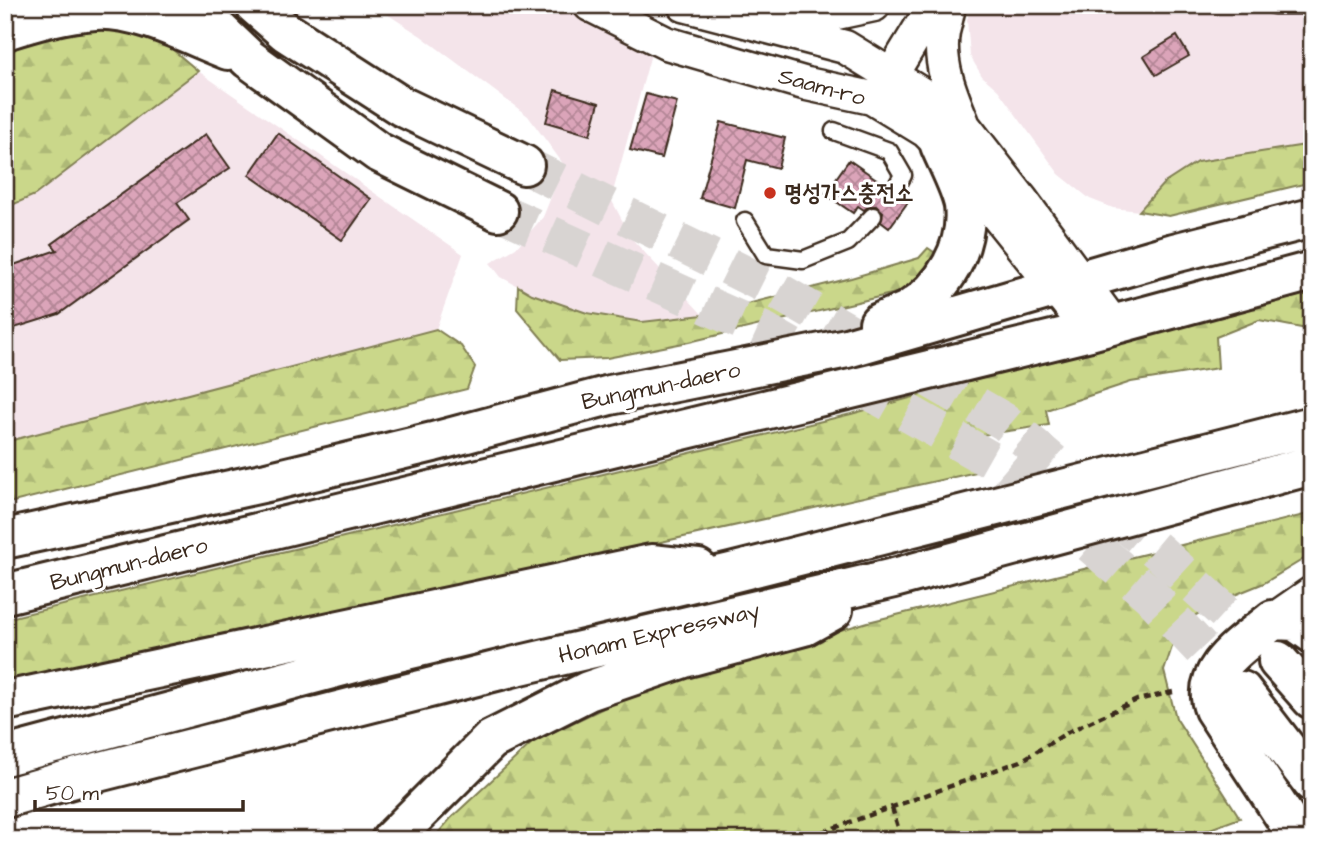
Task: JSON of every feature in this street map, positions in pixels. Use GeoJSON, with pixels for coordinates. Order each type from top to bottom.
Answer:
{"type":"FeatureCollection","features":[{"type":"Feature","properties":{"kind":"main road"},"geometry":{"type":"LineString","coordinates":[[192,5],[249,59],[378,152],[498,211]]}},
{"type":"Feature","properties":{"kind":"main road"},"geometry":{"type":"LineString","coordinates":[[255,5],[401,106],[524,164]]}},
{"type":"Feature","properties":{"kind":"main road"},"geometry":{"type":"LineString","coordinates":[[5,30],[44,18],[97,9],[142,16],[249,59]]}},
{"type":"Feature","properties":{"kind":"main road"},"geometry":{"type":"LineString","coordinates":[[847,348],[877,323],[909,310],[935,290],[951,267],[962,237],[964,204],[953,136]]}},
{"type":"Feature","properties":{"kind":"main road","name":"Bungmun-daero"},"geometry":{"type":"LineString","coordinates":[[5,539],[267,482],[610,395],[847,348],[1067,283],[1312,218]]}},
{"type":"Feature","properties":{"kind":"main road","name":"Bungmun-daero"},"geometry":{"type":"LineString","coordinates":[[5,594],[1102,328],[1312,271]]}},
{"type":"Feature","properties":{"kind":"main road","name":"Honam Expressway"},"geometry":{"type":"LineString","coordinates":[[5,756],[381,656],[731,573],[1312,426]]}},
{"type":"Feature","properties":{"kind":"main road","name":"Honam Expressway"},"geometry":{"type":"LineString","coordinates":[[5,798],[516,666],[894,578],[1312,465]]}},
{"type":"Feature","properties":{"kind":"main road"},"geometry":{"type":"LineString","coordinates":[[5,701],[651,564],[731,573]]}},
{"type":"Feature","properties":{"kind":"main road"},"geometry":{"type":"LineString","coordinates":[[391,840],[491,740],[588,691],[684,658],[804,626],[894,578]]}},
{"type":"Feature","properties":{"kind":"main road"},"geometry":{"type":"LineString","coordinates":[[1300,840],[1211,702],[1211,685],[1217,668],[1273,620],[1295,621],[1312,633]]}},
{"type":"Feature","properties":{"kind":"main road"},"geometry":{"type":"LineString","coordinates":[[1278,661],[1312,699]]}},
{"type":"Feature","properties":{"kind":"main road"},"geometry":{"type":"LineString","coordinates":[[1242,691],[1312,782]]}},
{"type":"Feature","properties":{"kind":"street","name":"Saam-ro"},"geometry":{"type":"LineString","coordinates":[[590,5],[666,43],[807,84],[872,99],[926,131],[953,136]]}},
{"type":"Feature","properties":{"kind":"street"},"geometry":{"type":"LineString","coordinates":[[686,6],[827,15],[874,5]]}},
{"type":"Feature","properties":{"kind":"street"},"geometry":{"type":"LineString","coordinates":[[892,74],[934,5]]}},
{"type":"Feature","properties":{"kind":"street"},"geometry":{"type":"LineString","coordinates":[[949,5],[943,35],[953,136]]}},
{"type":"Feature","properties":{"kind":"street","name":"Saam-ro"},"geometry":{"type":"LineString","coordinates":[[686,6],[845,47],[933,102],[953,136],[1021,199],[1067,283],[1102,328]]}},
{"type":"Feature","properties":{"kind":"street"},"geometry":{"type":"LineString","coordinates":[[1273,620],[1312,593]]}},
{"type":"Feature","properties":{"kind":"lane"},"geometry":{"type":"LineString","coordinates":[[1273,5],[1300,5]]}},
{"type":"Feature","properties":{"kind":"lane"},"geometry":{"type":"LineString","coordinates":[[834,131],[889,151],[903,176],[894,191]]}},
{"type":"Feature","properties":{"kind":"lane"},"geometry":{"type":"LineString","coordinates":[[745,221],[766,255],[803,260],[848,242],[873,216]]}},
{"type":"Feature","properties":{"kind":"path"},"geometry":{"type":"LineString","coordinates":[[800,840],[1021,761],[1068,732],[1137,700],[1173,692]]}},
{"type":"Feature","properties":{"kind":"path"},"geometry":{"type":"LineString","coordinates":[[892,808],[902,840]]}},
{"type":"Feature","properties":{"kind":"shaded area"},"geometry":{"type":"Polygon","coordinates":[[[373,5],[555,5],[651,54],[611,199],[632,239],[703,315],[642,322],[587,313],[532,294],[501,277],[490,263],[516,248],[543,217],[564,165],[528,116],[421,36],[373,5]]]}},
{"type":"Feature","properties":{"kind":"shaded area"},"geometry":{"type":"Polygon","coordinates":[[[973,5],[1312,5],[1312,144],[1197,162],[1163,184],[1139,211],[1113,208],[1090,199],[1059,174],[998,90],[982,76],[970,56],[967,19],[973,5]]]}},
{"type":"Feature","properties":{"kind":"shaded area"},"geometry":{"type":"Polygon","coordinates":[[[198,71],[463,254],[436,329],[5,442],[5,208],[35,195],[198,71]]]}},
{"type":"Feature","properties":{"kind":"green space"},"geometry":{"type":"Polygon","coordinates":[[[70,20],[147,28],[198,71],[35,195],[5,208],[5,57],[38,32],[70,20]]]}},
{"type":"Feature","properties":{"kind":"green space"},"geometry":{"type":"Polygon","coordinates":[[[1312,144],[1312,182],[1169,216],[1139,211],[1163,184],[1197,162],[1312,144]]]}},
{"type":"Feature","properties":{"kind":"green space"},"geometry":{"type":"Polygon","coordinates":[[[928,248],[943,258],[908,290],[689,342],[607,358],[560,360],[517,309],[518,286],[532,294],[587,313],[642,322],[703,315],[919,258],[928,248]]]}},
{"type":"Feature","properties":{"kind":"green space"},"geometry":{"type":"Polygon","coordinates":[[[1312,289],[1312,330],[1259,320],[1216,337],[1218,368],[1131,382],[1046,410],[1049,425],[981,435],[981,471],[242,635],[5,683],[5,619],[851,414],[1312,289]]]}},
{"type":"Feature","properties":{"kind":"green space"},"geometry":{"type":"Polygon","coordinates":[[[436,329],[461,346],[475,367],[467,389],[5,504],[5,442],[436,329]]]}},
{"type":"Feature","properties":{"kind":"green space"},"geometry":{"type":"Polygon","coordinates":[[[1312,513],[1312,554],[1264,583],[1227,598],[1192,617],[1176,635],[1164,671],[1176,718],[1240,818],[1180,840],[432,840],[451,818],[534,741],[650,686],[868,622],[1312,513]]]}},
{"type":"Feature","properties":{"kind":"building"},"geometry":{"type":"Polygon","coordinates":[[[1177,36],[1189,56],[1156,75],[1144,56],[1177,36]]]}},
{"type":"Feature","properties":{"kind":"building"},"geometry":{"type":"Polygon","coordinates":[[[555,90],[599,103],[590,135],[546,122],[555,90]]]}},
{"type":"Feature","properties":{"kind":"building"},"geometry":{"type":"Polygon","coordinates":[[[646,94],[677,102],[662,158],[630,150],[646,94]]]}},
{"type":"Feature","properties":{"kind":"building"},"geometry":{"type":"Polygon","coordinates":[[[721,122],[785,138],[778,168],[747,160],[735,208],[700,198],[721,122]]]}},
{"type":"Feature","properties":{"kind":"building"},"geometry":{"type":"Polygon","coordinates":[[[278,133],[371,199],[342,240],[249,175],[278,133]]]}},
{"type":"Feature","properties":{"kind":"building"},"geometry":{"type":"Polygon","coordinates":[[[206,134],[230,168],[177,203],[189,220],[59,314],[5,331],[5,268],[57,250],[52,244],[206,134]]]}},
{"type":"Feature","properties":{"kind":"building"},"geometry":{"type":"Polygon","coordinates":[[[849,160],[885,185],[884,192],[888,200],[895,201],[902,197],[908,202],[889,228],[881,222],[883,212],[876,206],[869,206],[864,210],[858,206],[853,213],[825,194],[849,160]]]}},
{"type":"Feature","properties":{"kind":"tunnel"},"geometry":{"type":"LineString","coordinates":[[524,165],[774,289],[1005,422],[1160,553],[1277,660]]}},
{"type":"Feature","properties":{"kind":"tunnel"},"geometry":{"type":"LineString","coordinates":[[498,211],[764,331],[996,463],[1150,595],[1241,691]]}},
{"type":"Feature","properties":{"kind":"place","name":"명성가스충전소"},"geometry":{"type":"Point","coordinates":[770,193]}}]}
